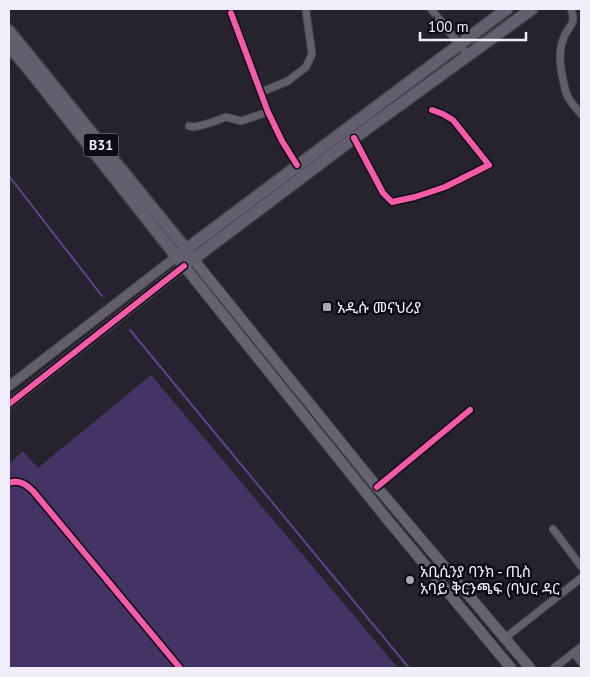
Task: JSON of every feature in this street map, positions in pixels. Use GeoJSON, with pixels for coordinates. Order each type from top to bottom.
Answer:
{"type":"FeatureCollection","features":[{"type":"Feature","properties":{"kind":"main road"},"geometry":{"type":"LineString","coordinates":[[181,253],[507,9]]}},
{"type":"Feature","properties":{"kind":"main road"},"geometry":{"type":"LineString","coordinates":[[188,262],[354,138],[532,9]]}},
{"type":"Feature","properties":{"kind":"main road","name":"B31"},"geometry":{"type":"LineString","coordinates":[[9,31],[188,262]]}},
{"type":"Feature","properties":{"kind":"main road","name":"B31"},"geometry":{"type":"LineString","coordinates":[[9,46],[181,253]]}},
{"type":"Feature","properties":{"kind":"main road"},"geometry":{"type":"LineString","coordinates":[[188,262],[530,668]]}},
{"type":"Feature","properties":{"kind":"main road"},"geometry":{"type":"LineString","coordinates":[[188,262],[387,519],[511,668]]}},
{"type":"Feature","properties":{"kind":"street"},"geometry":{"type":"LineString","coordinates":[[431,9],[468,55]]}},
{"type":"Feature","properties":{"kind":"street"},"geometry":{"type":"LineString","coordinates":[[571,9],[574,21],[564,36],[560,50],[560,64],[567,95],[581,114]]}},
{"type":"Feature","properties":{"kind":"street"},"geometry":{"type":"LineString","coordinates":[[231,10],[268,112],[282,141],[297,165]]}},
{"type":"Feature","properties":{"kind":"street"},"geometry":{"type":"LineString","coordinates":[[261,92],[288,81],[306,67],[312,54],[306,12]]}},
{"type":"Feature","properties":{"kind":"street"},"geometry":{"type":"LineString","coordinates":[[354,138],[383,192],[392,202],[445,187],[489,165],[454,120],[432,110]]}},
{"type":"Feature","properties":{"kind":"street"},"geometry":{"type":"LineString","coordinates":[[189,126],[210,123],[226,117],[241,121],[268,112]]}},
{"type":"Feature","properties":{"kind":"street"},"geometry":{"type":"LineString","coordinates":[[9,386],[181,253]]}},
{"type":"Feature","properties":{"kind":"street"},"geometry":{"type":"LineString","coordinates":[[9,404],[188,262]]}},
{"type":"Feature","properties":{"kind":"street"},"geometry":{"type":"LineString","coordinates":[[377,487],[470,410]]}},
{"type":"Feature","properties":{"kind":"street"},"geometry":{"type":"LineString","coordinates":[[9,483],[19,482],[26,484],[33,491],[180,668]]}},
{"type":"Feature","properties":{"kind":"street"},"geometry":{"type":"LineString","coordinates":[[552,530],[581,566]]}},
{"type":"Feature","properties":{"kind":"street"},"geometry":{"type":"LineString","coordinates":[[504,638],[581,578]]}},
{"type":"Feature","properties":{"kind":"street"},"geometry":{"type":"LineString","coordinates":[[554,668],[581,647]]}},
{"type":"Feature","properties":{"kind":"street"},"geometry":{"type":"LineString","coordinates":[[574,653],[581,662]]}},
{"type":"Feature","properties":{"kind":"shaded area"},"geometry":{"type":"Polygon","coordinates":[[[151,375],[398,668],[9,668],[9,464],[23,451],[38,468],[151,375]]]}},
{"type":"Feature","properties":{"kind":"waterway"},"geometry":{"type":"LineString","coordinates":[[9,176],[102,296]]}},
{"type":"Feature","properties":{"kind":"waterway"},"geometry":{"type":"LineString","coordinates":[[130,330],[409,668]]}},
{"type":"Feature","properties":{"kind":"cycle path"},"geometry":{"type":"LineString","coordinates":[[231,13],[268,112],[282,141],[297,165]]}},
{"type":"Feature","properties":{"kind":"cycle path"},"geometry":{"type":"LineString","coordinates":[[354,138],[383,193],[392,202],[445,187],[489,165],[453,120],[432,110]]}},
{"type":"Feature","properties":{"kind":"cycle path"},"geometry":{"type":"LineString","coordinates":[[9,404],[184,266]]}},
{"type":"Feature","properties":{"kind":"cycle path"},"geometry":{"type":"LineString","coordinates":[[377,487],[470,410]]}},
{"type":"Feature","properties":{"kind":"cycle path"},"geometry":{"type":"LineString","coordinates":[[9,483],[22,483],[33,491],[180,668]]}},
{"type":"Feature","properties":{"kind":"place","name":"አዲሱ መናህሪያ"},"geometry":{"type":"Point","coordinates":[327,307]}},
{"type":"Feature","properties":{"kind":"place","name":"አቢሲንያ ባንክ - ጢስ አባይ ቅርንጫፍ (ባህር ዳር"},"geometry":{"type":"Point","coordinates":[410,580]}}]}
